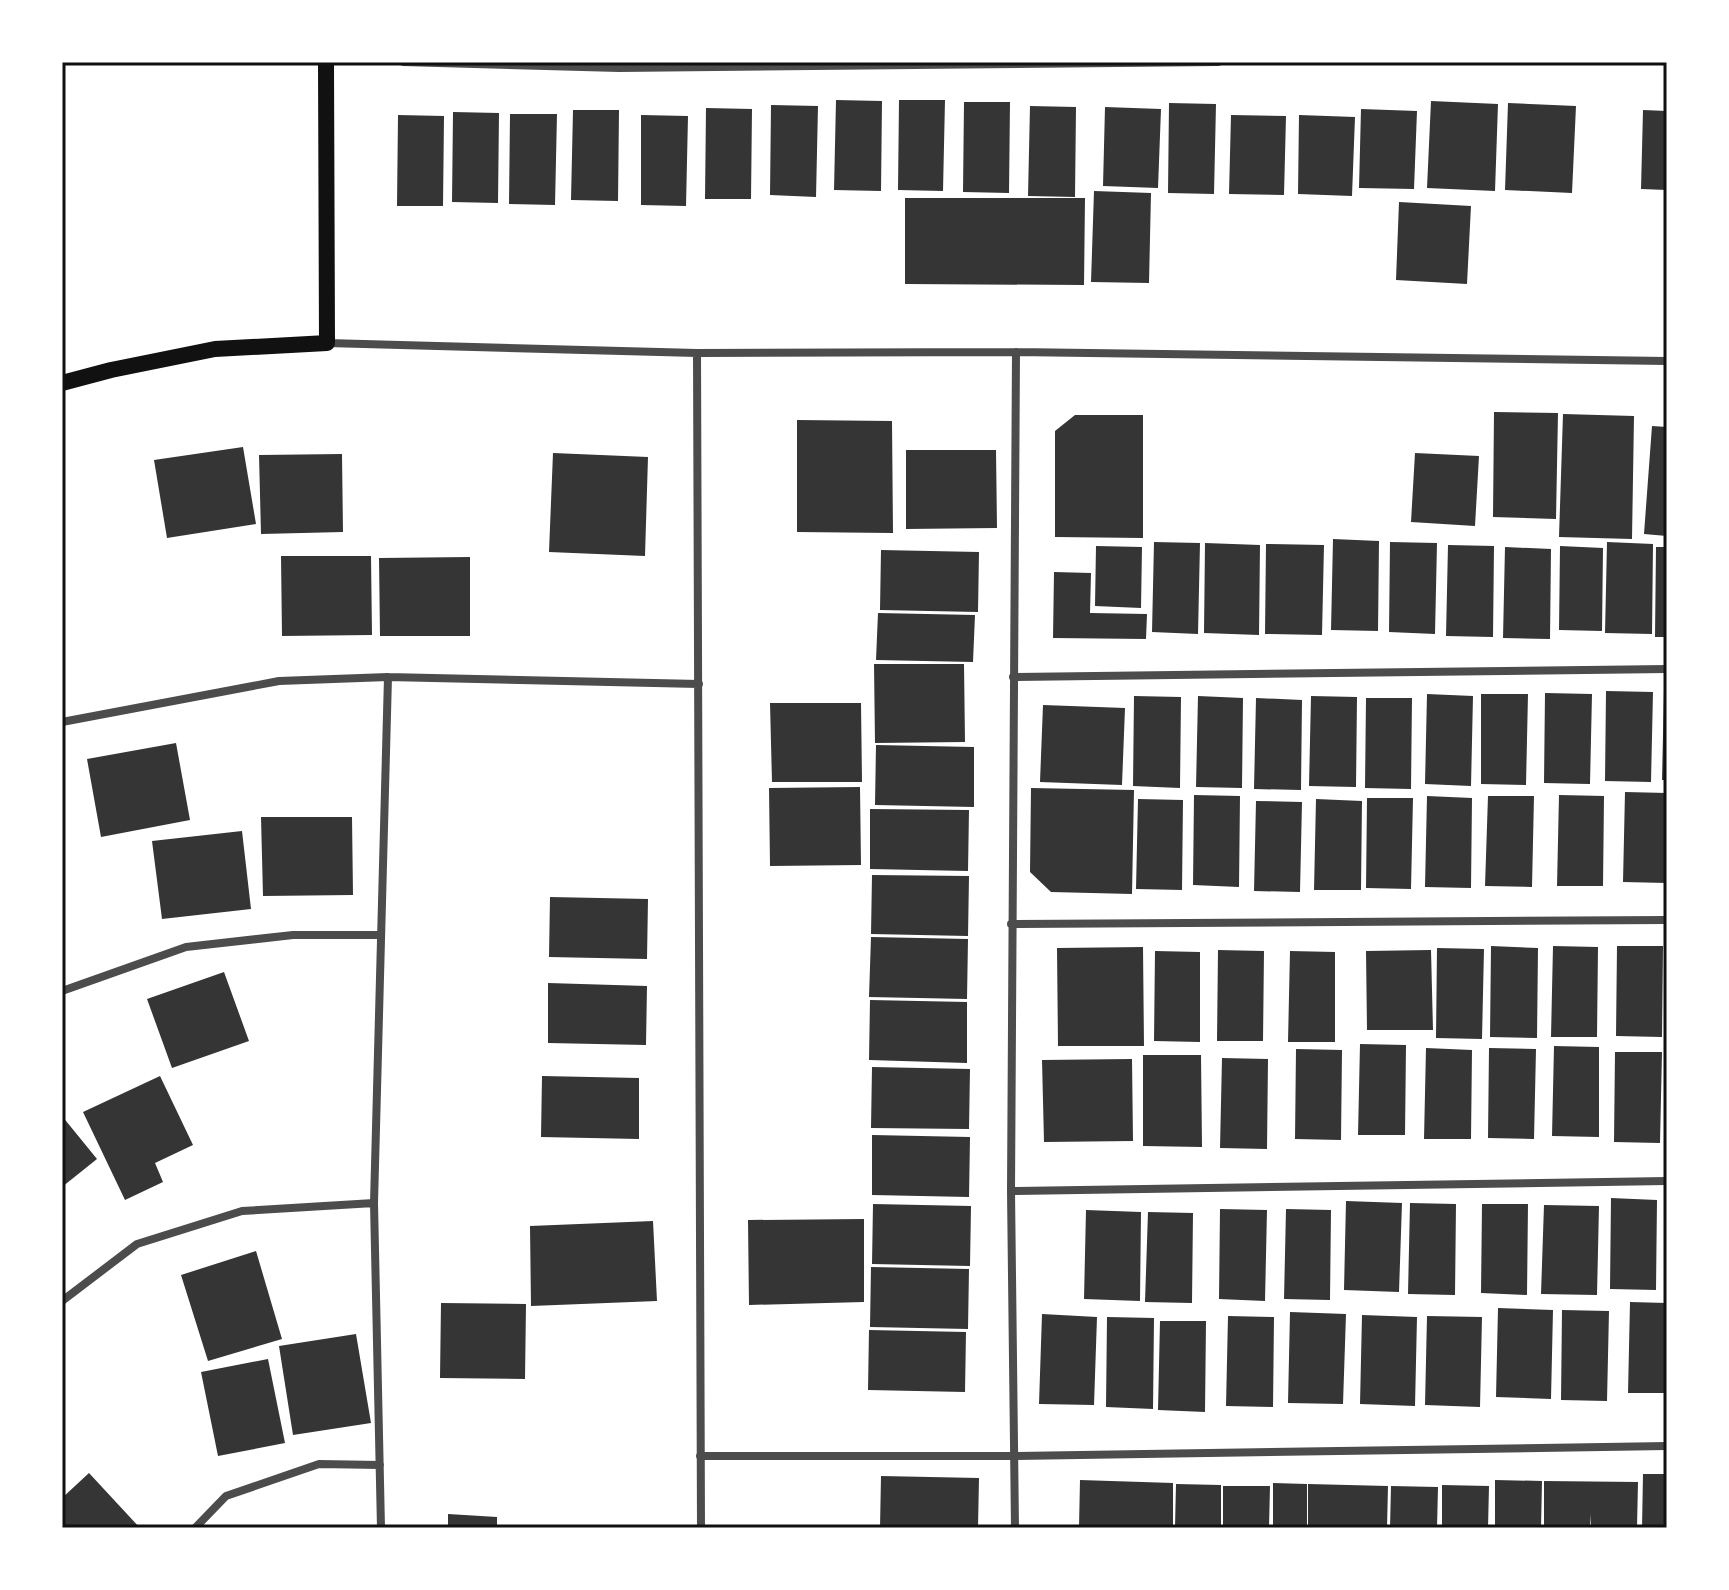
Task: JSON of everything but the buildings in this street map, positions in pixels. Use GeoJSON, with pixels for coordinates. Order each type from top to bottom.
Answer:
{"type":"FeatureCollection","features":[{"type":"Feature","properties":{"kind":"main road"},"geometry":{"type":"LineString","coordinates":[[62,383],[215,349],[327,343],[326,62]]}},
{"type":"Feature","properties":{"kind":"street"},"geometry":{"type":"LineString","coordinates":[[403,62],[618,65],[1218,62]]}},
{"type":"Feature","properties":{"kind":"street"},"geometry":{"type":"LineString","coordinates":[[327,343],[697,353],[1016,352],[1667,361]]}},
{"type":"Feature","properties":{"kind":"street"},"geometry":{"type":"LineString","coordinates":[[1015,1528],[1012,1456],[1011,924],[1016,352]]}},
{"type":"Feature","properties":{"kind":"street"},"geometry":{"type":"LineString","coordinates":[[697,353],[701,1528]]}},
{"type":"Feature","properties":{"kind":"street"},"geometry":{"type":"LineString","coordinates":[[1013,677],[1667,669]]}},
{"type":"Feature","properties":{"kind":"street"},"geometry":{"type":"LineString","coordinates":[[62,722],[279,681],[388,677],[699,684]]}},
{"type":"Feature","properties":{"kind":"street"},"geometry":{"type":"LineString","coordinates":[[381,1528],[374,1203],[388,677]]}},
{"type":"Feature","properties":{"kind":"street"},"geometry":{"type":"LineString","coordinates":[[1011,924],[1667,920]]}},
{"type":"Feature","properties":{"kind":"street"},"geometry":{"type":"LineString","coordinates":[[62,991],[186,947],[293,935],[381,935]]}},
{"type":"Feature","properties":{"kind":"street"},"geometry":{"type":"LineString","coordinates":[[1011,1191],[1667,1181]]}},
{"type":"Feature","properties":{"kind":"street"},"geometry":{"type":"LineString","coordinates":[[62,1301],[137,1244],[242,1211],[374,1203]]}},
{"type":"Feature","properties":{"kind":"street"},"geometry":{"type":"LineString","coordinates":[[700,1456],[1012,1456],[1667,1446]]}},
{"type":"Feature","properties":{"kind":"street"},"geometry":{"type":"LineString","coordinates":[[195,1528],[226,1496],[319,1464],[380,1465]]}}]}
